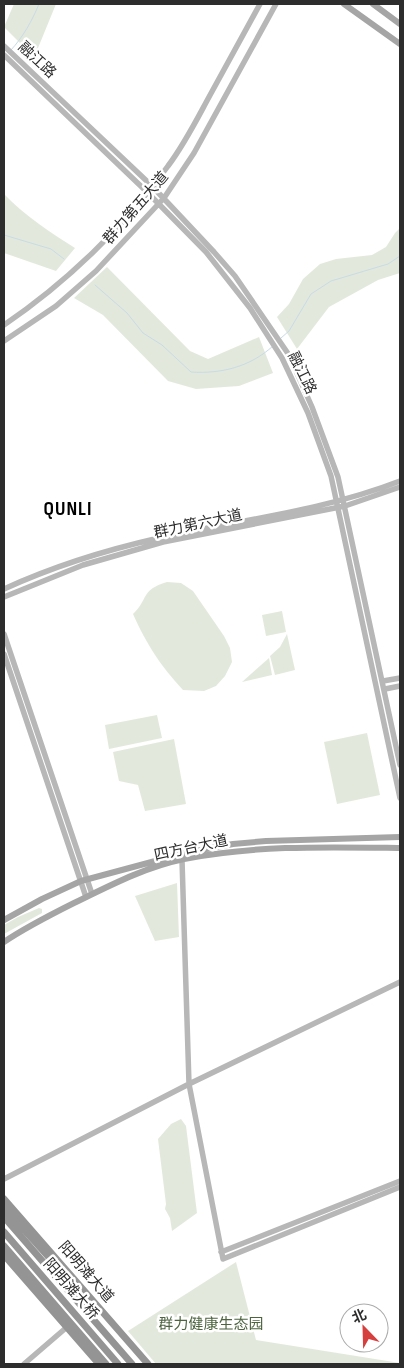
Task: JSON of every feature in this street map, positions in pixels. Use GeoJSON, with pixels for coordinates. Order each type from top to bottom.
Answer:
{"type":"FeatureCollection","features":[{"type":"Feature","properties":{"kind":"highway","name":"阳明滩大道"},"geometry":{"type":"LineString","coordinates":[[4,1198],[148,1364]]}},
{"type":"Feature","properties":{"kind":"highway"},"geometry":{"type":"LineString","coordinates":[[4,1206],[142,1363]]}},
{"type":"Feature","properties":{"kind":"highway","name":"阳明滩大桥"},"geometry":{"type":"LineString","coordinates":[[4,1217],[132,1364]]}},
{"type":"Feature","properties":{"kind":"highway","name":"阳明滩大桥"},"geometry":{"type":"LineString","coordinates":[[4,1232],[118,1364]]}},
{"type":"Feature","properties":{"kind":"highway"},"geometry":{"type":"LineString","coordinates":[[4,1246],[106,1364]]}},
{"type":"Feature","properties":{"kind":"highway"},"geometry":{"type":"LineString","coordinates":[[4,1255],[99,1364]]}},
{"type":"Feature","properties":{"kind":"main road","name":"群力第五大道"},"geometry":{"type":"LineString","coordinates":[[4,324],[47,294],[83,261],[126,218],[168,167],[187,137],[260,4]]}},
{"type":"Feature","properties":{"kind":"main road","name":"群力第五大道"},"geometry":{"type":"LineString","coordinates":[[4,342],[56,306],[96,272],[164,198],[194,153],[276,4]]}},
{"type":"Feature","properties":{"kind":"main road"},"geometry":{"type":"LineString","coordinates":[[344,4],[400,44]]}},
{"type":"Feature","properties":{"kind":"main road"},"geometry":{"type":"LineString","coordinates":[[373,4],[400,24]]}},
{"type":"Feature","properties":{"kind":"main road","name":"融江路"},"geometry":{"type":"LineString","coordinates":[[4,46],[16,62],[206,252],[230,280],[282,358],[318,437],[341,504],[385,689],[400,765]]}},
{"type":"Feature","properties":{"kind":"main road","name":"融江路"},"geometry":{"type":"LineString","coordinates":[[4,55],[16,62],[164,198],[235,276],[289,355],[323,433],[338,477],[341,504],[400,798]]}},
{"type":"Feature","properties":{"kind":"main road","name":"群力第六大道"},"geometry":{"type":"LineString","coordinates":[[4,590],[80,558],[128,545],[341,504],[400,481]]}},
{"type":"Feature","properties":{"kind":"main road","name":"群力第六大道"},"geometry":{"type":"LineString","coordinates":[[4,597],[83,564],[163,542],[341,504],[400,486]]}},
{"type":"Feature","properties":{"kind":"main road"},"geometry":{"type":"LineString","coordinates":[[4,634],[89,896]]}},
{"type":"Feature","properties":{"kind":"main road"},"geometry":{"type":"LineString","coordinates":[[4,654],[84,880]]}},
{"type":"Feature","properties":{"kind":"main road"},"geometry":{"type":"LineString","coordinates":[[383,681],[400,678]]}},
{"type":"Feature","properties":{"kind":"main road"},"geometry":{"type":"LineString","coordinates":[[385,689],[400,686]]}},
{"type":"Feature","properties":{"kind":"main road","name":"四方台大道"},"geometry":{"type":"LineString","coordinates":[[4,920],[42,899],[84,880],[165,857],[243,843],[400,837]]}},
{"type":"Feature","properties":{"kind":"main road","name":"四方台大道"},"geometry":{"type":"LineString","coordinates":[[4,942],[32,925],[89,896],[146,871],[182,860],[242,850],[271,848],[400,848]]}},
{"type":"Feature","properties":{"kind":"main road"},"geometry":{"type":"LineString","coordinates":[[182,860],[189,1084],[223,1259],[400,1187]]}},
{"type":"Feature","properties":{"kind":"main road"},"geometry":{"type":"LineString","coordinates":[[4,1179],[189,1084],[400,982]]}},
{"type":"Feature","properties":{"kind":"main road"},"geometry":{"type":"LineString","coordinates":[[221,1252],[400,1181]]}},
{"type":"Feature","properties":{"kind":"main road"},"geometry":{"type":"LineString","coordinates":[[24,1364],[67,1327]]}},
{"type":"Feature","properties":{"kind":"green space"},"geometry":{"type":"Polygon","coordinates":[[[14,4],[56,4],[38,48],[31,54],[4,27],[14,4]]]}},
{"type":"Feature","properties":{"kind":"green space"},"geometry":{"type":"Polygon","coordinates":[[[4,194],[29,217],[75,248],[56,271],[4,253],[4,194]]]}},
{"type":"Feature","properties":{"kind":"green space"},"geometry":{"type":"Polygon","coordinates":[[[400,228],[400,273],[378,280],[329,307],[297,349],[277,317],[289,304],[303,279],[320,264],[336,259],[372,255],[386,247],[400,228]]]}},
{"type":"Feature","properties":{"kind":"green space"},"geometry":{"type":"Polygon","coordinates":[[[107,267],[190,351],[208,359],[259,337],[273,373],[239,386],[196,389],[168,381],[103,315],[74,298],[107,267]]]}},
{"type":"Feature","properties":{"kind":"green space"},"geometry":{"type":"Polygon","coordinates":[[[167,582],[181,583],[193,591],[224,636],[230,648],[232,662],[225,676],[216,686],[204,691],[183,690],[167,672],[155,654],[133,614],[153,588],[167,582]]]}},
{"type":"Feature","properties":{"kind":"green space"},"geometry":{"type":"Polygon","coordinates":[[[282,611],[286,632],[266,636],[262,615],[282,611]]]}},
{"type":"Feature","properties":{"kind":"green space"},"geometry":{"type":"Polygon","coordinates":[[[287,634],[295,670],[275,675],[270,656],[280,647],[287,634]]]}},
{"type":"Feature","properties":{"kind":"green space"},"geometry":{"type":"Polygon","coordinates":[[[269,658],[272,675],[242,682],[269,658]]]}},
{"type":"Feature","properties":{"kind":"green space"},"geometry":{"type":"Polygon","coordinates":[[[157,715],[162,738],[109,749],[105,725],[157,715]]]}},
{"type":"Feature","properties":{"kind":"green space"},"geometry":{"type":"Polygon","coordinates":[[[367,733],[380,795],[337,804],[324,742],[367,733]]]}},
{"type":"Feature","properties":{"kind":"green space"},"geometry":{"type":"Polygon","coordinates":[[[174,739],[186,804],[145,811],[138,785],[119,781],[113,752],[174,739]]]}},
{"type":"Feature","properties":{"kind":"green space"},"geometry":{"type":"Polygon","coordinates":[[[177,883],[179,937],[155,941],[135,896],[177,883]]]}},
{"type":"Feature","properties":{"kind":"green space"},"geometry":{"type":"Polygon","coordinates":[[[39,908],[42,909],[42,913],[4,934],[4,925],[39,908]]]}},
{"type":"Feature","properties":{"kind":"green space"},"geometry":{"type":"Polygon","coordinates":[[[181,1119],[186,1126],[197,1213],[172,1231],[170,1218],[165,1209],[158,1139],[171,1124],[181,1119]]]}},
{"type":"Feature","properties":{"kind":"green space","name":"群力健康生态园"},"geometry":{"type":"Polygon","coordinates":[[[236,1262],[256,1340],[400,1364],[156,1364],[128,1331],[236,1262]]]}},
{"type":"Feature","properties":{"kind":"waterway"},"geometry":{"type":"LineString","coordinates":[[11,50],[27,28],[39,4]]}},
{"type":"Feature","properties":{"kind":"waterway"},"geometry":{"type":"LineString","coordinates":[[4,235],[51,249],[64,259]]}},
{"type":"Feature","properties":{"kind":"waterway"},"geometry":{"type":"LineString","coordinates":[[281,338],[289,331],[311,294],[331,281],[388,264],[400,256]]}},
{"type":"Feature","properties":{"kind":"waterway"},"geometry":{"type":"LineString","coordinates":[[95,285],[127,313],[143,333],[162,345],[191,372],[213,372],[235,368],[255,359],[273,346]]}},
{"type":"Feature","properties":{"kind":"district","name":"QUNLI"},"geometry":{"type":"Point","coordinates":[68,509]}}]}
